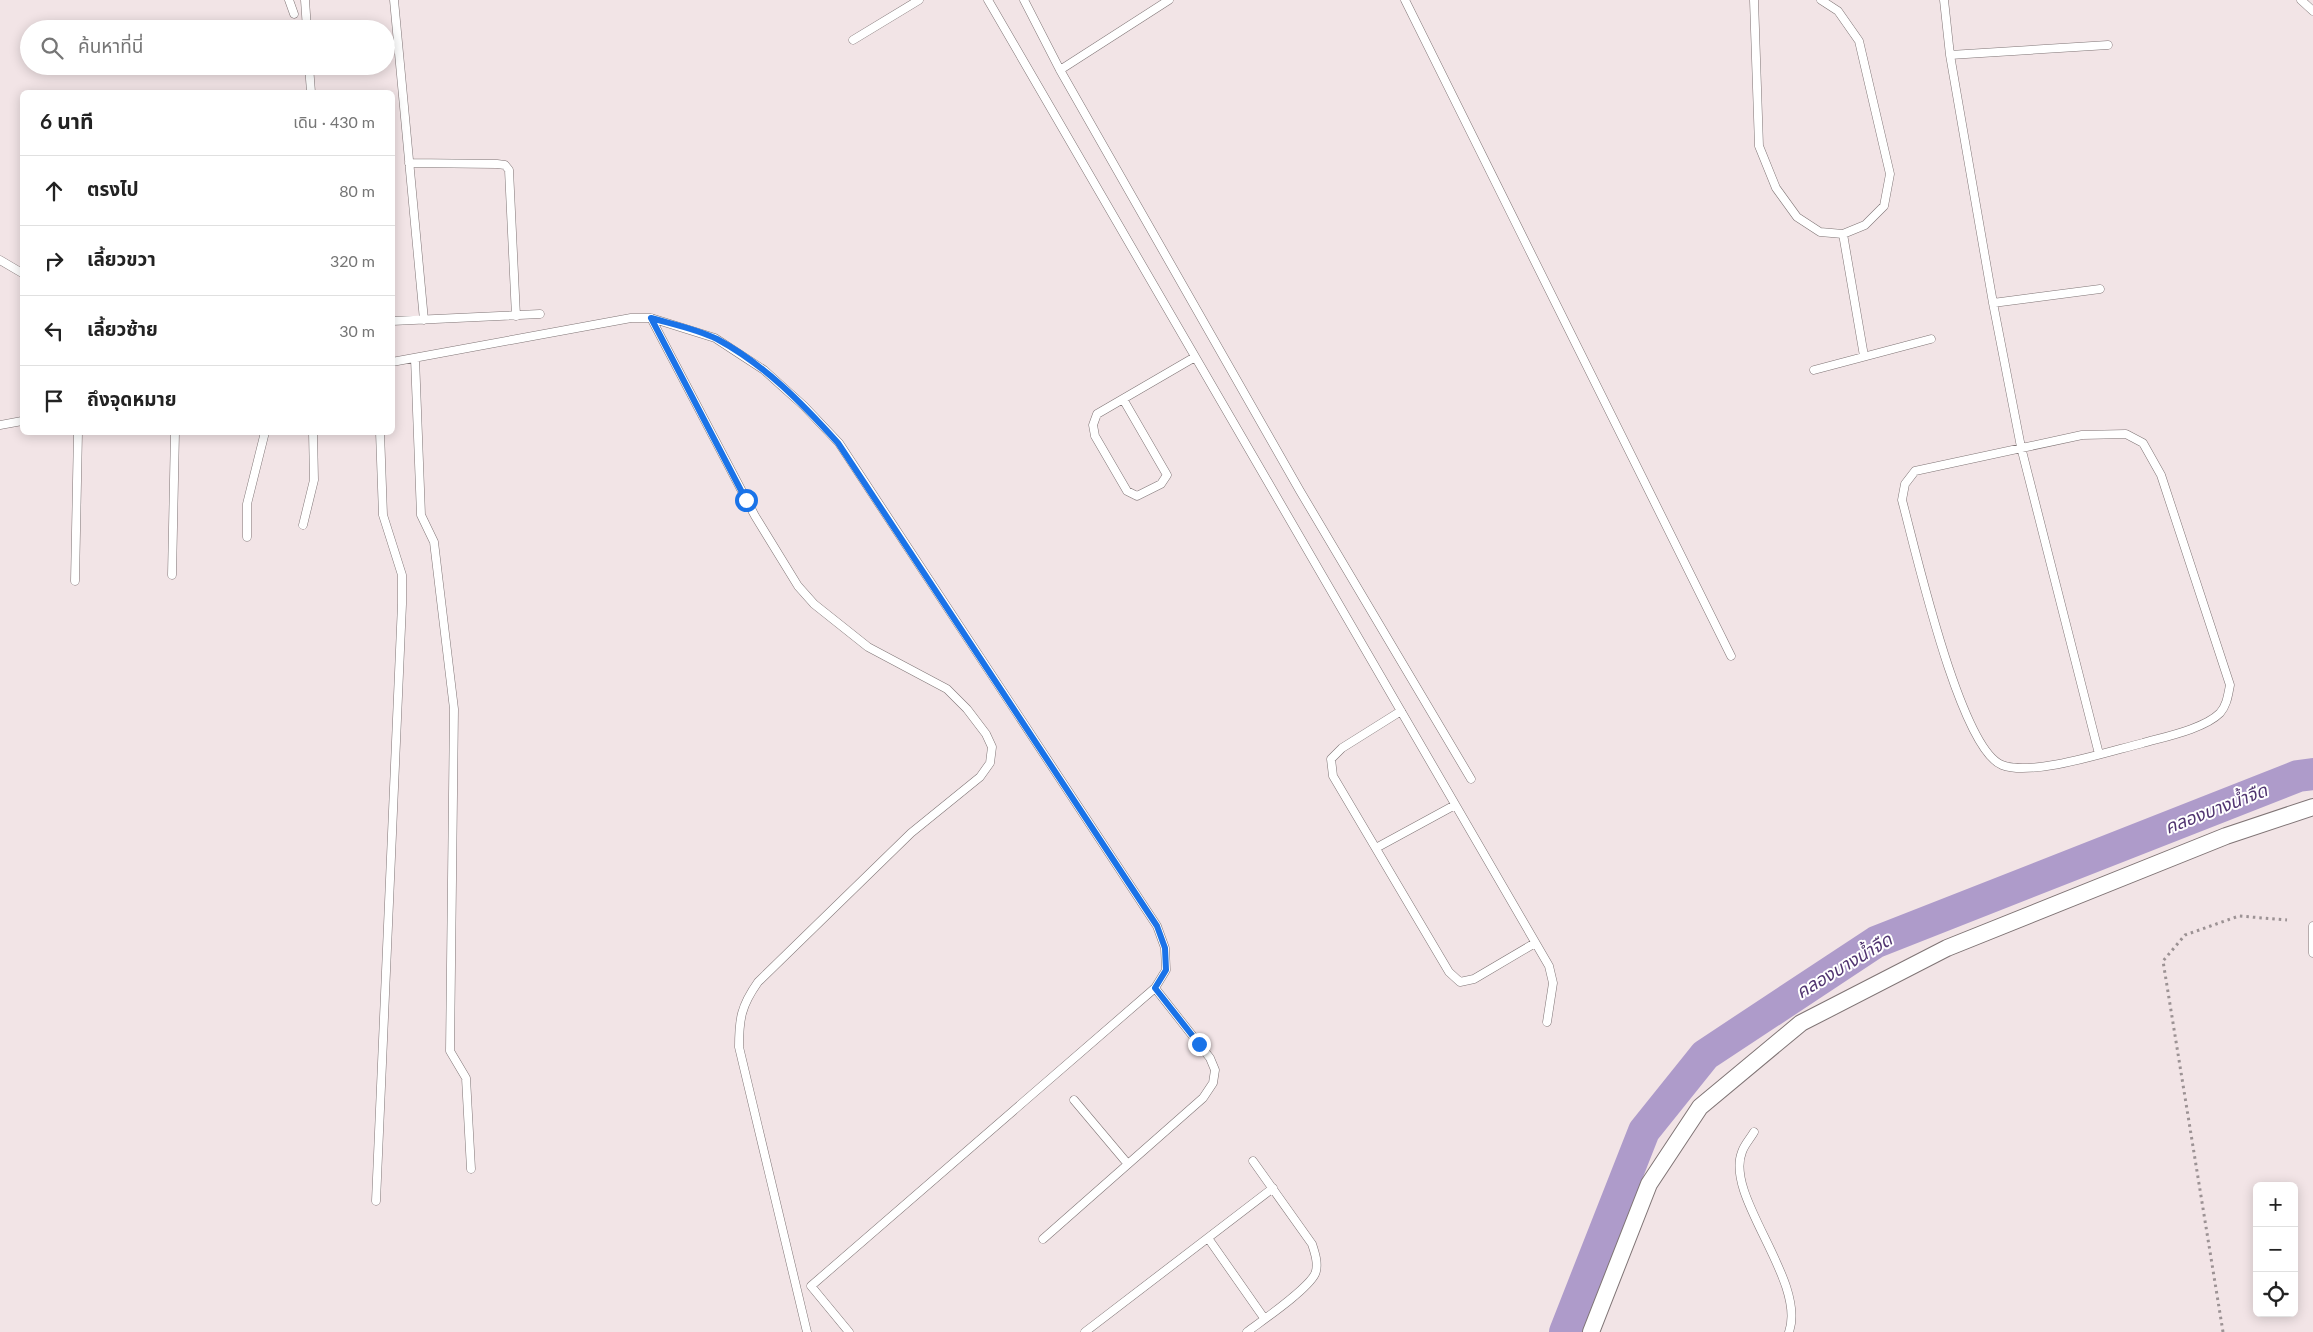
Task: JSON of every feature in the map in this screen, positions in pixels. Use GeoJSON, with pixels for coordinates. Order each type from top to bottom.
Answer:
{"type":"FeatureCollection","features":[{"type":"Feature","properties":{"kind":"street"},"geometry":{"type":"LineString","coordinates":[[1590,1332],[1649,1184],[1700,1107],[1801,1023],[1947,948],[2226,836],[2313,807]]}},
{"type":"Feature","properties":{"kind":"lane"},"geometry":{"type":"LineString","coordinates":[[289,0],[294,14]]}},
{"type":"Feature","properties":{"kind":"lane"},"geometry":{"type":"LineString","coordinates":[[305,0],[306,20]]}},
{"type":"Feature","properties":{"kind":"lane"},"geometry":{"type":"LineString","coordinates":[[394,0],[424,320]]}},
{"type":"Feature","properties":{"kind":"lane"},"geometry":{"type":"LineString","coordinates":[[853,40],[919,0]]}},
{"type":"Feature","properties":{"kind":"lane"},"geometry":{"type":"LineString","coordinates":[[988,0],[1549,966],[1554,983],[1547,1022]]}},
{"type":"Feature","properties":{"kind":"lane"},"geometry":{"type":"LineString","coordinates":[[1024,0],[1060,70],[1300,491],[1471,780]]}},
{"type":"Feature","properties":{"kind":"lane"},"geometry":{"type":"LineString","coordinates":[[1060,70],[1169,0]]}},
{"type":"Feature","properties":{"kind":"lane"},"geometry":{"type":"LineString","coordinates":[[1405,0],[1731,656]]}},
{"type":"Feature","properties":{"kind":"lane"},"geometry":{"type":"LineString","coordinates":[[1754,0],[1759,146],[1766,166],[1776,188],[1797,217],[1820,232],[1843,234],[1865,224],[1884,206],[1890,174],[1859,41],[1838,11],[1821,0]]}},
{"type":"Feature","properties":{"kind":"lane"},"geometry":{"type":"LineString","coordinates":[[1944,0],[1950,55],[1993,303],[2021,447],[2099,754]]}},
{"type":"Feature","properties":{"kind":"lane"},"geometry":{"type":"LineString","coordinates":[[2301,0],[2312,11]]}},
{"type":"Feature","properties":{"kind":"lane"},"geometry":{"type":"LineString","coordinates":[[1950,55],[2108,45]]}},
{"type":"Feature","properties":{"kind":"lane"},"geometry":{"type":"LineString","coordinates":[[310,75],[311,90]]}},
{"type":"Feature","properties":{"kind":"lane"},"geometry":{"type":"LineString","coordinates":[[409,163],[497,164],[505,166],[509,170],[516,316]]}},
{"type":"Feature","properties":{"kind":"lane"},"geometry":{"type":"LineString","coordinates":[[1843,234],[1864,356]]}},
{"type":"Feature","properties":{"kind":"lane"},"geometry":{"type":"LineString","coordinates":[[0,260],[20,272]]}},
{"type":"Feature","properties":{"kind":"lane"},"geometry":{"type":"LineString","coordinates":[[1993,303],[2100,289]]}},
{"type":"Feature","properties":{"kind":"lane"},"geometry":{"type":"LineString","coordinates":[[395,321],[540,314]]}},
{"type":"Feature","properties":{"kind":"lane"},"geometry":{"type":"LineString","coordinates":[[395,361],[631,318],[651,318],[715,338],[764,370],[804,406],[838,443],[1157,926],[1165,948],[1166,970],[1155,988],[811,1286],[796,1288]]}},
{"type":"Feature","properties":{"kind":"lane"},"geometry":{"type":"LineString","coordinates":[[651,318],[755,516],[798,586],[814,604],[868,647],[947,689],[967,709],[986,734],[992,747],[990,763],[980,777],[887,855],[758,982],[744,1001],[739,1022],[739,1047],[807,1332]]}},
{"type":"Feature","properties":{"kind":"lane"},"geometry":{"type":"LineString","coordinates":[[1814,370],[1931,339]]}},
{"type":"Feature","properties":{"kind":"lane"},"geometry":{"type":"LineString","coordinates":[[1124,399],[1167,475],[1161,484],[1137,496],[1127,491],[1095,436],[1093,425],[1097,414],[1195,357]]}},
{"type":"Feature","properties":{"kind":"lane"},"geometry":{"type":"LineString","coordinates":[[415,358],[421,515],[434,542],[454,709],[450,1051],[466,1078],[471,1169]]}},
{"type":"Feature","properties":{"kind":"lane"},"geometry":{"type":"LineString","coordinates":[[0,425],[20,421]]}},
{"type":"Feature","properties":{"kind":"lane"},"geometry":{"type":"LineString","coordinates":[[2126,434],[2143,443],[2161,475],[2230,685],[2226,704],[2219,714],[2195,727],[2099,754],[2030,769],[2001,765],[1979,743],[1955,689],[1902,500],[1905,484],[1916,471],[2082,435],[2126,434]]}},
{"type":"Feature","properties":{"kind":"lane"},"geometry":{"type":"LineString","coordinates":[[75,581],[78,435]]}},
{"type":"Feature","properties":{"kind":"lane"},"geometry":{"type":"LineString","coordinates":[[172,575],[175,435]]}},
{"type":"Feature","properties":{"kind":"lane"},"geometry":{"type":"LineString","coordinates":[[247,537],[247,504],[263,435]]}},
{"type":"Feature","properties":{"kind":"lane"},"geometry":{"type":"LineString","coordinates":[[303,525],[314,480],[313,435]]}},
{"type":"Feature","properties":{"kind":"lane"},"geometry":{"type":"LineString","coordinates":[[376,1201],[402,584],[402,575],[383,515],[380,435]]}},
{"type":"Feature","properties":{"kind":"lane"},"geometry":{"type":"LineString","coordinates":[[1401,711],[1342,748],[1331,759],[1333,776],[1449,972],[1460,982],[1474,979],[1535,943]]}},
{"type":"Feature","properties":{"kind":"lane"},"geometry":{"type":"LineString","coordinates":[[1376,848],[1455,804]]}},
{"type":"Feature","properties":{"kind":"lane"},"geometry":{"type":"LineString","coordinates":[[2313,926],[2313,953]]}},
{"type":"Feature","properties":{"kind":"lane"},"geometry":{"type":"LineString","coordinates":[[1043,1239],[1127,1163],[1187,1113],[1214,1083],[1214,1070],[1210,1058],[1155,988]]}},
{"type":"Feature","properties":{"kind":"lane"},"geometry":{"type":"LineString","coordinates":[[1074,1100],[1127,1163]]}},
{"type":"Feature","properties":{"kind":"lane"},"geometry":{"type":"LineString","coordinates":[[1754,1132],[1741,1153],[1740,1170],[1744,1189],[1786,1287],[1792,1310],[1789,1332]]}},
{"type":"Feature","properties":{"kind":"lane"},"geometry":{"type":"LineString","coordinates":[[1247,1332],[1306,1285],[1315,1274],[1316,1260],[1312,1244],[1253,1161]]}},
{"type":"Feature","properties":{"kind":"lane"},"geometry":{"type":"LineString","coordinates":[[1085,1332],[1273,1188]]}},
{"type":"Feature","properties":{"kind":"lane"},"geometry":{"type":"LineString","coordinates":[[1208,1238],[1264,1318]]}},
{"type":"Feature","properties":{"kind":"lane"},"geometry":{"type":"LineString","coordinates":[[811,1286],[848,1332]]}},
{"type":"Feature","properties":{"kind":"path"},"geometry":{"type":"LineString","coordinates":[[2223,1332],[2163,961],[2185,935],[2239,916],[2287,920]]}},
{"type":"Feature","properties":{"kind":"waterway","name":"คลองบางน้ำจืด"},"geometry":{"type":"LineString","coordinates":[[1565,1332],[1644,1131],[1705,1055],[1876,942],[2298,776],[2313,774]]}},
{"type":"Feature","properties":{"kind":"route"},"geometry":{"type":"LineString","coordinates":[[746,500],[651,318],[715,338],[764,370],[804,406],[838,443],[1157,926],[1165,948],[1166,970],[1155,988],[1199,1044]]}}]}
